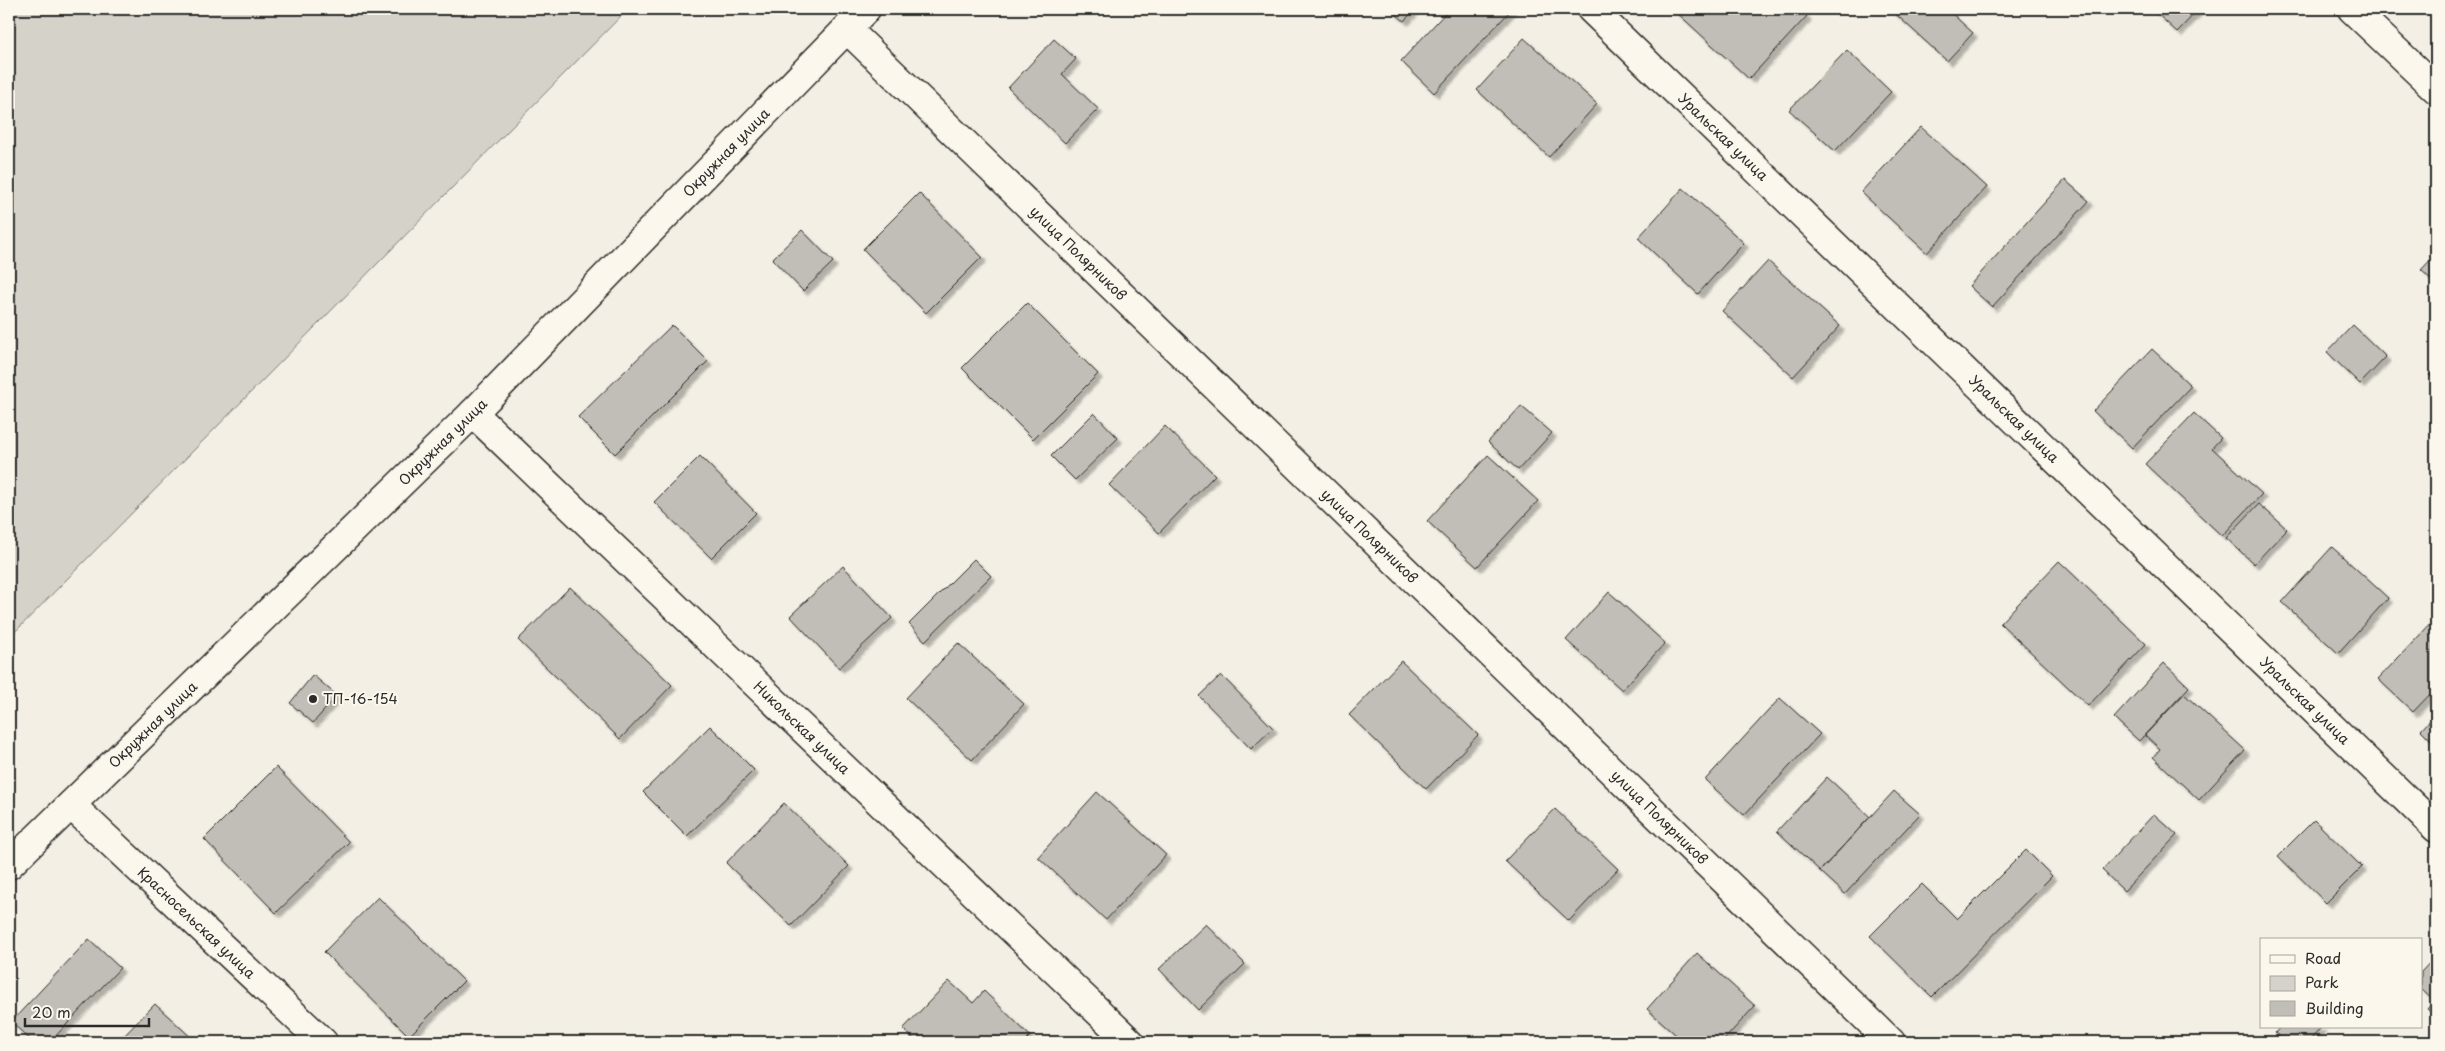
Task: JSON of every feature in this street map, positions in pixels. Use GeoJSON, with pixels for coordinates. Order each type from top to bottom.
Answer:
{"type":"FeatureCollection","features":[{"type":"Feature","properties":{"kind":"street","name":"Окружная улица"},"geometry":{"type":"LineString","coordinates":[[9,865],[473,413],[866,9]]}},
{"type":"Feature","properties":{"kind":"street","name":"Уральская улица"},"geometry":{"type":"LineString","coordinates":[[1591,9],[2436,828]]}},
{"type":"Feature","properties":{"kind":"street"},"geometry":{"type":"LineString","coordinates":[[2352,9],[2436,89]]}},
{"type":"Feature","properties":{"kind":"street","name":"улица Полярников"},"geometry":{"type":"LineString","coordinates":[[847,29],[1891,1042]]}},
{"type":"Feature","properties":{"kind":"street","name":"Никольская улица"},"geometry":{"type":"LineString","coordinates":[[473,413],[1130,1042]]}},
{"type":"Feature","properties":{"kind":"street","name":"Красносельская улица"},"geometry":{"type":"LineString","coordinates":[[71,805],[323,1042]]}},
{"type":"Feature","properties":{"kind":"green space"},"geometry":{"type":"Polygon","coordinates":[[[9,9],[628,9],[9,638],[9,9]]]}},
{"type":"Feature","properties":{"kind":"building"},"geometry":{"type":"Polygon","coordinates":[[[1390,9],[1415,9],[1404,21],[1390,9]]]}},
{"type":"Feature","properties":{"kind":"building"},"geometry":{"type":"Polygon","coordinates":[[[1449,9],[1512,9],[1434,93],[1401,61],[1449,9]]]}},
{"type":"Feature","properties":{"kind":"building"},"geometry":{"type":"Polygon","coordinates":[[[1675,9],[1800,9],[1807,16],[1749,79],[1675,9]]]}},
{"type":"Feature","properties":{"kind":"building"},"geometry":{"type":"Polygon","coordinates":[[[1890,9],[1947,9],[1973,33],[1947,61],[1890,9]]]}},
{"type":"Feature","properties":{"kind":"building"},"geometry":{"type":"Polygon","coordinates":[[[2152,9],[2199,9],[2177,32],[2152,9]]]}},
{"type":"Feature","properties":{"kind":"building"},"geometry":{"type":"Polygon","coordinates":[[[1524,38],[1597,104],[1549,157],[1477,90],[1524,38]]]}},
{"type":"Feature","properties":{"kind":"building"},"geometry":{"type":"Polygon","coordinates":[[[1054,39],[1076,59],[1062,74],[1098,109],[1065,143],[1008,88],[1054,39]]]}},
{"type":"Feature","properties":{"kind":"building"},"geometry":{"type":"Polygon","coordinates":[[[1847,50],[1891,92],[1835,151],[1789,110],[1847,50]]]}},
{"type":"Feature","properties":{"kind":"building"},"geometry":{"type":"Polygon","coordinates":[[[1921,127],[1987,187],[1927,253],[1861,192],[1921,127]]]}},
{"type":"Feature","properties":{"kind":"building"},"geometry":{"type":"Polygon","coordinates":[[[2065,180],[2089,201],[1992,307],[1969,286],[2065,180]]]}},
{"type":"Feature","properties":{"kind":"building"},"geometry":{"type":"Polygon","coordinates":[[[1683,188],[1744,243],[1698,294],[1638,238],[1683,188]]]}},
{"type":"Feature","properties":{"kind":"building"},"geometry":{"type":"Polygon","coordinates":[[[919,193],[982,257],[926,313],[863,249],[919,193]]]}},
{"type":"Feature","properties":{"kind":"building"},"geometry":{"type":"Polygon","coordinates":[[[802,230],[833,262],[803,291],[772,259],[802,230]]]}},
{"type":"Feature","properties":{"kind":"building"},"geometry":{"type":"Polygon","coordinates":[[[2436,254],[2436,284],[2421,270],[2436,254]]]}},
{"type":"Feature","properties":{"kind":"building"},"geometry":{"type":"Polygon","coordinates":[[[1768,261],[1840,326],[1793,377],[1722,311],[1768,261]]]}},
{"type":"Feature","properties":{"kind":"building"},"geometry":{"type":"Polygon","coordinates":[[[1027,303],[1098,374],[1033,439],[962,368],[1027,303]]]}},
{"type":"Feature","properties":{"kind":"building"},"geometry":{"type":"Polygon","coordinates":[[[672,325],[708,361],[615,454],[578,417],[672,325]]]}},
{"type":"Feature","properties":{"kind":"building"},"geometry":{"type":"Polygon","coordinates":[[[2353,325],[2386,357],[2360,384],[2327,352],[2353,325]]]}},
{"type":"Feature","properties":{"kind":"building"},"geometry":{"type":"Polygon","coordinates":[[[2152,349],[2191,386],[2132,448],[2093,411],[2152,349]]]}},
{"type":"Feature","properties":{"kind":"building"},"geometry":{"type":"Polygon","coordinates":[[[2436,368],[2436,382],[2429,375],[2436,368]]]}},
{"type":"Feature","properties":{"kind":"building"},"geometry":{"type":"Polygon","coordinates":[[[1521,406],[1552,433],[1518,470],[1488,442],[1521,406]]]}},
{"type":"Feature","properties":{"kind":"building"},"geometry":{"type":"Polygon","coordinates":[[[1094,413],[1118,438],[1075,480],[1051,456],[1094,413]]]}},
{"type":"Feature","properties":{"kind":"building"},"geometry":{"type":"Polygon","coordinates":[[[2194,413],[2221,438],[2212,448],[2262,494],[2222,536],[2145,464],[2194,413]]]}},
{"type":"Feature","properties":{"kind":"building"},"geometry":{"type":"Polygon","coordinates":[[[1165,426],[1215,475],[1159,533],[1109,485],[1165,426]]]}},
{"type":"Feature","properties":{"kind":"building"},"geometry":{"type":"Polygon","coordinates":[[[1488,455],[1538,501],[1477,567],[1427,521],[1488,455]]]}},
{"type":"Feature","properties":{"kind":"building"},"geometry":{"type":"Polygon","coordinates":[[[700,456],[756,513],[711,558],[654,502],[700,456]]]}},
{"type":"Feature","properties":{"kind":"building"},"geometry":{"type":"Polygon","coordinates":[[[2259,504],[2287,529],[2254,564],[2226,538],[2259,504]]]}},
{"type":"Feature","properties":{"kind":"building"},"geometry":{"type":"Polygon","coordinates":[[[2332,547],[2388,598],[2338,653],[2282,602],[2332,547]]]}},
{"type":"Feature","properties":{"kind":"building"},"geometry":{"type":"Polygon","coordinates":[[[974,559],[991,576],[925,641],[909,624],[974,559]]]}},
{"type":"Feature","properties":{"kind":"building"},"geometry":{"type":"Polygon","coordinates":[[[2059,561],[2146,644],[2088,706],[2000,623],[2059,561]]]}},
{"type":"Feature","properties":{"kind":"building"},"geometry":{"type":"Polygon","coordinates":[[[843,566],[892,618],[839,668],[790,616],[843,566]]]}},
{"type":"Feature","properties":{"kind":"building"},"geometry":{"type":"Polygon","coordinates":[[[570,587],[672,685],[620,739],[518,640],[570,587]]]}},
{"type":"Feature","properties":{"kind":"building"},"geometry":{"type":"Polygon","coordinates":[[[1609,592],[1665,643],[1622,690],[1566,640],[1609,592]]]}},
{"type":"Feature","properties":{"kind":"building"},"geometry":{"type":"Polygon","coordinates":[[[2436,618],[2436,688],[2413,712],[2378,679],[2436,618]]]}},
{"type":"Feature","properties":{"kind":"building"},"geometry":{"type":"Polygon","coordinates":[[[958,643],[1024,704],[972,760],[906,698],[958,643]]]}},
{"type":"Feature","properties":{"kind":"building"},"geometry":{"type":"Polygon","coordinates":[[[1401,661],[1478,735],[1426,789],[1349,715],[1401,661]]]}},
{"type":"Feature","properties":{"kind":"building"},"geometry":{"type":"Polygon","coordinates":[[[2164,663],[2189,687],[2139,741],[2114,718],[2164,663]]]}},
{"type":"Feature","properties":{"kind":"building","name":"ТП-16-154"},"geometry":{"type":"Polygon","coordinates":[[[313,675],[337,696],[313,723],[290,703],[313,675]]]}},
{"type":"Feature","properties":{"kind":"building"},"geometry":{"type":"Polygon","coordinates":[[[1221,675],[1273,728],[1251,749],[1199,696],[1221,675]]]}},
{"type":"Feature","properties":{"kind":"building"},"geometry":{"type":"Polygon","coordinates":[[[2184,694],[2245,750],[2199,800],[2153,757],[2160,749],[2145,735],[2184,694]]]}},
{"type":"Feature","properties":{"kind":"building"},"geometry":{"type":"Polygon","coordinates":[[[1780,698],[1820,734],[1744,815],[1705,780],[1780,698]]]}},
{"type":"Feature","properties":{"kind":"building"},"geometry":{"type":"Polygon","coordinates":[[[2436,714],[2436,745],[2421,730],[2436,714]]]}},
{"type":"Feature","properties":{"kind":"building"},"geometry":{"type":"Polygon","coordinates":[[[710,726],[754,770],[687,836],[643,792],[710,726]]]}},
{"type":"Feature","properties":{"kind":"building"},"geometry":{"type":"Polygon","coordinates":[[[276,767],[349,842],[276,913],[204,839],[276,767]]]}},
{"type":"Feature","properties":{"kind":"building"},"geometry":{"type":"Polygon","coordinates":[[[1827,777],[1870,817],[1820,871],[1777,831],[1827,777]]]}},
{"type":"Feature","properties":{"kind":"building"},"geometry":{"type":"Polygon","coordinates":[[[1894,791],[1920,814],[1845,894],[1820,871],[1894,791]]]}},
{"type":"Feature","properties":{"kind":"building"},"geometry":{"type":"Polygon","coordinates":[[[1097,792],[1166,855],[1106,920],[1038,857],[1097,792]]]}},
{"type":"Feature","properties":{"kind":"building"},"geometry":{"type":"Polygon","coordinates":[[[784,803],[849,866],[791,926],[726,863],[784,803]]]}},
{"type":"Feature","properties":{"kind":"building"},"geometry":{"type":"Polygon","coordinates":[[[1555,809],[1618,869],[1569,921],[1505,861],[1555,809]]]}},
{"type":"Feature","properties":{"kind":"building"},"geometry":{"type":"Polygon","coordinates":[[[2154,814],[2177,835],[2124,891],[2102,870],[2154,814]]]}},
{"type":"Feature","properties":{"kind":"building"},"geometry":{"type":"Polygon","coordinates":[[[2314,820],[2362,867],[2326,903],[2278,856],[2314,820]]]}},
{"type":"Feature","properties":{"kind":"building"},"geometry":{"type":"Polygon","coordinates":[[[2026,850],[2052,876],[1932,997],[1870,936],[1922,884],[1957,919],[2026,850]]]}},
{"type":"Feature","properties":{"kind":"building"},"geometry":{"type":"Polygon","coordinates":[[[378,897],[464,981],[409,1036],[324,952],[378,897]]]}},
{"type":"Feature","properties":{"kind":"building"},"geometry":{"type":"Polygon","coordinates":[[[1206,924],[1245,964],[1198,1010],[1159,969],[1206,924]]]}},
{"type":"Feature","properties":{"kind":"building"},"geometry":{"type":"Polygon","coordinates":[[[89,939],[120,968],[50,1042],[33,1042],[11,1022],[89,939]]]}},
{"type":"Feature","properties":{"kind":"building"},"geometry":{"type":"Polygon","coordinates":[[[1697,953],[1755,1006],[1722,1042],[1684,1042],[1647,1009],[1697,953]]]}},
{"type":"Feature","properties":{"kind":"building"},"geometry":{"type":"Polygon","coordinates":[[[2436,956],[2436,1003],[2422,990],[2422,971],[2436,956]]]}},
{"type":"Feature","properties":{"kind":"building"},"geometry":{"type":"Polygon","coordinates":[[[949,981],[973,1003],[984,991],[1030,1036],[1024,1042],[917,1042],[903,1029],[949,981]]]}},
{"type":"Feature","properties":{"kind":"building"},"geometry":{"type":"Polygon","coordinates":[[[2434,1001],[2436,1003],[2436,1017],[2427,1009],[2434,1001]]]}},
{"type":"Feature","properties":{"kind":"building"},"geometry":{"type":"Polygon","coordinates":[[[155,1004],[196,1042],[118,1042],[155,1004]]]}},
{"type":"Feature","properties":{"kind":"building"},"geometry":{"type":"Polygon","coordinates":[[[2279,1028],[2321,1028],[2308,1042],[2285,1042],[2275,1033],[2279,1028]]]}},
{"type":"Feature","properties":{"kind":"place","name":"ТП-16-154"},"geometry":{"type":"Point","coordinates":[313,699]}}]}
